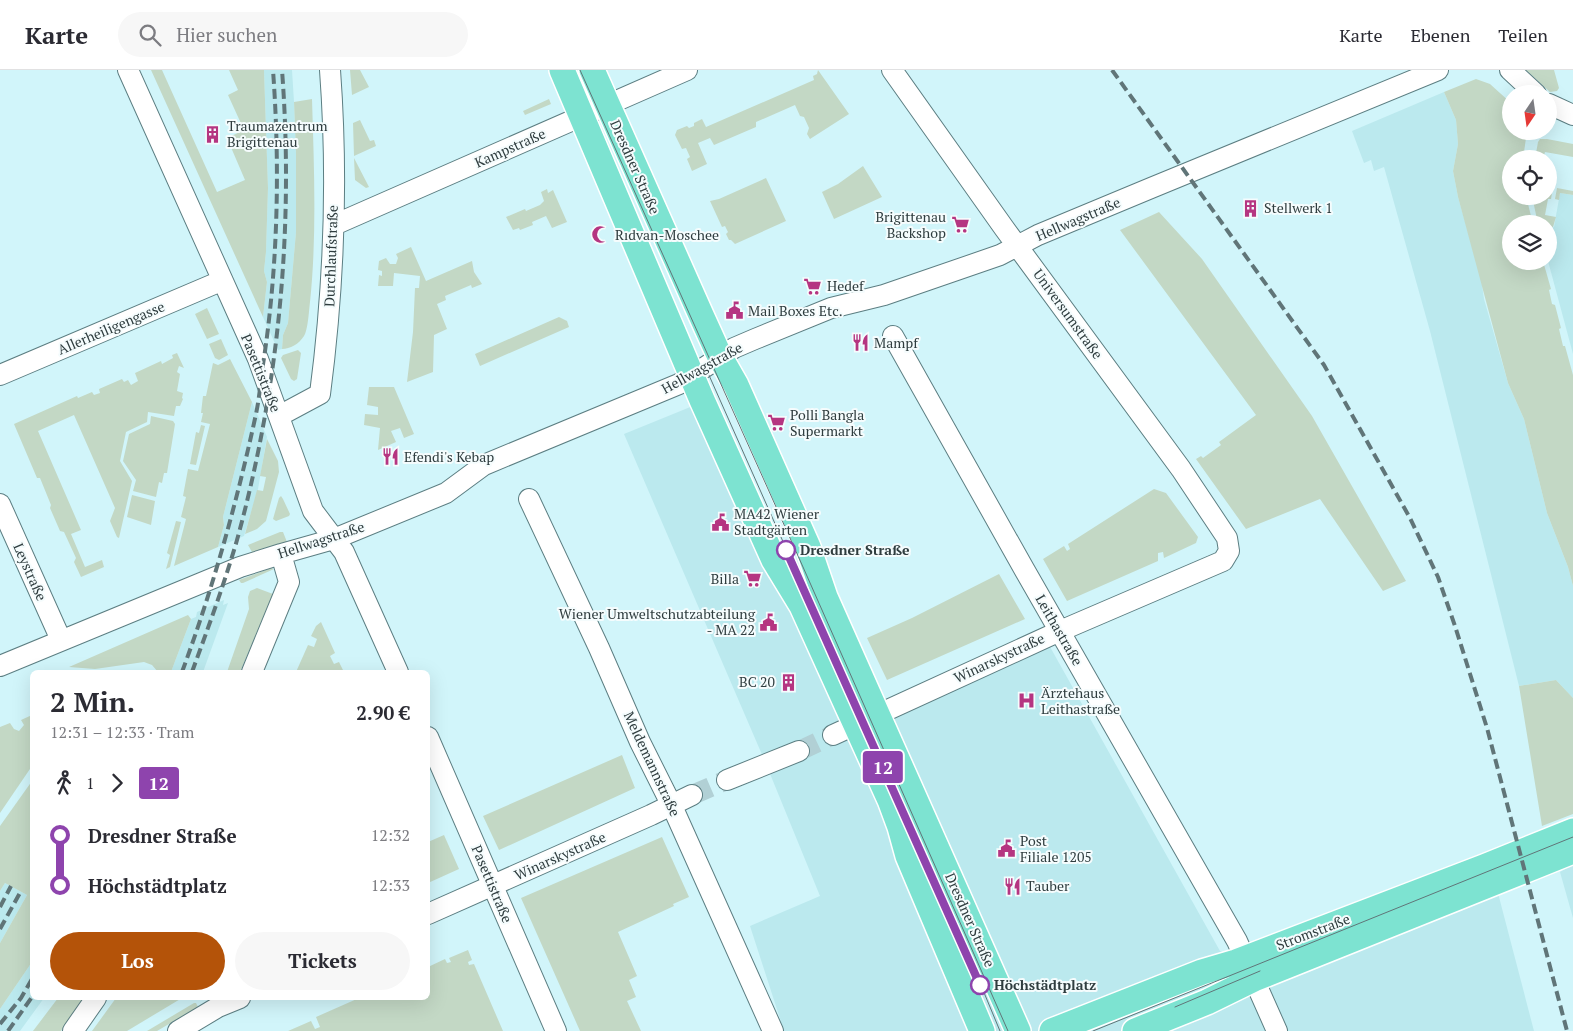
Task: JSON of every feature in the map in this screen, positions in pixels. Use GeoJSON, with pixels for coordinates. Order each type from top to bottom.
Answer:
{"type":"FeatureCollection","features":[{"type":"Feature","properties":{"kind":"main road","name":"Dresdner Straße"},"geometry":{"type":"LineString","coordinates":[[562,70],[692,376],[774,560],[866,720],[957,891],[1018,1031]]}},
{"type":"Feature","properties":{"kind":"main road","name":"Dresdner Straße"},"geometry":{"type":"LineString","coordinates":[[592,70],[720,357],[736,385],[808,547],[866,720],[908,856],[982,1031]]}},
{"type":"Feature","properties":{"kind":"main road","name":"Stromstraße"},"geometry":{"type":"LineString","coordinates":[[1135,1031],[1207,1002],[1250,969],[1484,867],[1573,831]]}},
{"type":"Feature","properties":{"kind":"main road","name":"Stromstraße"},"geometry":{"type":"LineString","coordinates":[[1052,1031],[1202,972],[1250,969],[1573,851]]}},
{"type":"Feature","properties":{"kind":"street","name":"Pasettistraße"},"geometry":{"type":"LineString","coordinates":[[128,70],[221,281],[258,359],[313,511],[344,552],[397,670]]}},
{"type":"Feature","properties":{"kind":"street","name":"Durchlaufstraße"},"geometry":{"type":"LineString","coordinates":[[279,416],[320,394],[327,340],[334,226],[330,70]]}},
{"type":"Feature","properties":{"kind":"street","name":"Kampstraße"},"geometry":{"type":"LineString","coordinates":[[334,226],[687,70]]}},
{"type":"Feature","properties":{"kind":"street","name":"Universumstraße"},"geometry":{"type":"LineString","coordinates":[[892,70],[1181,469],[1227,538],[1229,551],[1223,562]]}},
{"type":"Feature","properties":{"kind":"street","name":"Hellwagstraße"},"geometry":{"type":"LineString","coordinates":[[0,666],[240,567],[334,539],[446,493],[484,465],[679,384],[734,348],[831,308],[884,295],[1000,255],[1038,236],[1151,188],[1438,70]]}},
{"type":"Feature","properties":{"kind":"street"},"geometry":{"type":"LineString","coordinates":[[1510,70],[1526,85]]}},
{"type":"Feature","properties":{"kind":"street"},"geometry":{"type":"LineString","coordinates":[[1558,108],[1573,115]]}},
{"type":"Feature","properties":{"kind":"street","name":"Allerheiligengasse"},"geometry":{"type":"LineString","coordinates":[[0,375],[221,281]]}},
{"type":"Feature","properties":{"kind":"street","name":"Leithastraße"},"geometry":{"type":"LineString","coordinates":[[893,336],[1237,941],[1277,1031]]}},
{"type":"Feature","properties":{"kind":"street","name":"Meldemannstraße"},"geometry":{"type":"LineString","coordinates":[[529,499],[672,806],[773,1031]]}},
{"type":"Feature","properties":{"kind":"street","name":"Leystraße"},"geometry":{"type":"LineString","coordinates":[[0,504],[61,640]]}},
{"type":"Feature","properties":{"kind":"street"},"geometry":{"type":"LineString","coordinates":[[253,670],[289,582],[281,554]]}},
{"type":"Feature","properties":{"kind":"street","name":"Winarskystraße"},"geometry":{"type":"LineString","coordinates":[[833,735],[1060,631],[1223,562]]}},
{"type":"Feature","properties":{"kind":"street","name":"Pasettistraße"},"geometry":{"type":"LineString","coordinates":[[430,741],[556,1031]]}},
{"type":"Feature","properties":{"kind":"street"},"geometry":{"type":"LineString","coordinates":[[727,780],[799,751]]}},
{"type":"Feature","properties":{"kind":"street","name":"Winarskystraße"},"geometry":{"type":"LineString","coordinates":[[430,913],[672,806],[692,795]]}},
{"type":"Feature","properties":{"kind":"street"},"geometry":{"type":"LineString","coordinates":[[73,1031],[95,1000]]}},
{"type":"Feature","properties":{"kind":"street"},"geometry":{"type":"LineString","coordinates":[[178,1031],[216,1002]]}},
{"type":"Feature","properties":{"kind":"shaded area"},"geometry":{"type":"Polygon","coordinates":[[[264,70],[292,70],[294,102],[296,232],[288,323],[283,335],[282,349],[278,350],[263,317],[267,282],[264,271],[268,188],[264,70]]]}},
{"type":"Feature","properties":{"kind":"shaded area"},"geometry":{"type":"Polygon","coordinates":[[[1444,92],[1456,120],[1458,144],[1453,171],[1458,197],[1481,278],[1484,299],[1508,383],[1524,419],[1547,513],[1568,567],[1573,586],[1573,698],[1556,680],[1519,686],[1430,331],[1384,167],[1374,171],[1371,160],[1364,163],[1352,131],[1444,92]]]}},
{"type":"Feature","properties":{"kind":"shaded area"},"geometry":{"type":"Polygon","coordinates":[[[1560,193],[1573,195],[1573,354],[1550,270],[1557,270],[1556,215],[1560,193]]]}},
{"type":"Feature","properties":{"kind":"shaded area"},"geometry":{"type":"Polygon","coordinates":[[[710,399],[869,727],[1049,645],[1220,951],[1250,961],[1493,874],[1534,1031],[784,1031],[750,926],[820,896],[766,764],[624,434],[710,399]]]}},
{"type":"Feature","properties":{"kind":"shaded area"},"geometry":{"type":"Polygon","coordinates":[[[252,402],[267,437],[258,489],[244,536],[218,547],[224,525],[223,517],[252,402]]]}},
{"type":"Feature","properties":{"kind":"shaded area"},"geometry":{"type":"Polygon","coordinates":[[[224,600],[223,605],[228,603],[204,670],[172,670],[191,619],[196,617],[197,612],[224,600]]]}},
{"type":"Feature","properties":{"kind":"shaded area"},"geometry":{"type":"Polygon","coordinates":[[[1573,864],[1573,918],[1560,872],[1573,864]]]}},
{"type":"Feature","properties":{"kind":"shaded area"},"geometry":{"type":"Polygon","coordinates":[[[5,883],[27,895],[0,943],[0,891],[5,883]]]}},
{"type":"Feature","properties":{"kind":"shaded area"},"geometry":{"type":"Polygon","coordinates":[[[30,965],[30,1000],[43,1000],[20,1031],[0,1031],[0,1009],[30,965]]]}},
{"type":"Feature","properties":{"kind":"green space"},"geometry":{"type":"Polygon","coordinates":[[[151,70],[162,70],[217,192],[245,180],[227,138],[244,130],[228,95],[238,90],[229,70],[264,70],[268,188],[264,271],[267,282],[263,317],[151,70]]]}},
{"type":"Feature","properties":{"kind":"green space"},"geometry":{"type":"Polygon","coordinates":[[[350,70],[360,70],[369,87],[352,95],[350,70]]]}},
{"type":"Feature","properties":{"kind":"green space"},"geometry":{"type":"Polygon","coordinates":[[[818,70],[849,114],[810,139],[807,134],[809,128],[795,105],[756,122],[756,127],[714,145],[710,138],[698,143],[707,164],[692,171],[687,159],[690,157],[686,148],[682,149],[675,135],[677,130],[687,126],[689,128],[694,126],[694,123],[702,119],[706,127],[814,80],[813,76],[817,74],[818,70]]]}},
{"type":"Feature","properties":{"kind":"green space"},"geometry":{"type":"Polygon","coordinates":[[[1526,70],[1554,70],[1559,88],[1558,90],[1558,85],[1542,85],[1526,70]]]}},
{"type":"Feature","properties":{"kind":"green space"},"geometry":{"type":"Polygon","coordinates":[[[1476,79],[1490,84],[1502,95],[1502,140],[1526,140],[1524,150],[1502,150],[1502,205],[1528,205],[1531,215],[1502,215],[1502,270],[1546,270],[1551,289],[1549,290],[1552,304],[1555,305],[1563,346],[1565,346],[1573,375],[1573,586],[1568,567],[1547,513],[1524,419],[1508,383],[1458,197],[1453,171],[1458,144],[1456,120],[1444,92],[1476,79]]]}},
{"type":"Feature","properties":{"kind":"green space"},"geometry":{"type":"Polygon","coordinates":[[[312,99],[314,226],[308,320],[302,339],[294,346],[282,349],[283,335],[288,323],[296,232],[294,102],[312,99]]]}},
{"type":"Feature","properties":{"kind":"green space"},"geometry":{"type":"Polygon","coordinates":[[[549,99],[551,104],[525,115],[523,111],[549,99]]]}},
{"type":"Feature","properties":{"kind":"green space"},"geometry":{"type":"Polygon","coordinates":[[[360,120],[370,141],[374,140],[376,146],[354,156],[353,123],[360,120]]]}},
{"type":"Feature","properties":{"kind":"green space"},"geometry":{"type":"Polygon","coordinates":[[[1539,140],[1552,140],[1573,144],[1573,157],[1557,154],[1557,150],[1537,150],[1539,140]]]}},
{"type":"Feature","properties":{"kind":"green space"},"geometry":{"type":"Polygon","coordinates":[[[354,158],[369,187],[366,188],[355,180],[354,158]]]}},
{"type":"Feature","properties":{"kind":"green space"},"geometry":{"type":"Polygon","coordinates":[[[863,166],[882,197],[834,219],[822,192],[838,184],[863,166]]]}},
{"type":"Feature","properties":{"kind":"green space"},"geometry":{"type":"Polygon","coordinates":[[[766,178],[786,221],[735,244],[729,240],[726,234],[728,232],[725,226],[722,227],[710,201],[719,199],[766,178]]]}},
{"type":"Feature","properties":{"kind":"green space"},"geometry":{"type":"Polygon","coordinates":[[[1557,188],[1573,191],[1573,195],[1560,193],[1559,200],[1557,200],[1557,188]]]}},
{"type":"Feature","properties":{"kind":"green space"},"geometry":{"type":"Polygon","coordinates":[[[547,189],[548,193],[553,190],[567,222],[552,228],[546,216],[532,222],[533,225],[520,230],[519,228],[513,230],[506,217],[540,205],[544,201],[541,192],[547,189]]]}},
{"type":"Feature","properties":{"kind":"green space"},"geometry":{"type":"Polygon","coordinates":[[[1534,205],[1547,205],[1545,215],[1536,215],[1534,205]]]}},
{"type":"Feature","properties":{"kind":"green space"},"geometry":{"type":"Polygon","coordinates":[[[1159,212],[1202,259],[1312,416],[1406,581],[1383,591],[1320,499],[1246,529],[1196,459],[1201,456],[1203,458],[1221,445],[1219,442],[1256,415],[1120,230],[1159,212]]]}},
{"type":"Feature","properties":{"kind":"green space"},"geometry":{"type":"Polygon","coordinates":[[[411,247],[426,281],[472,261],[474,272],[482,284],[472,288],[471,285],[445,296],[446,300],[437,304],[447,329],[434,335],[433,372],[407,382],[413,332],[415,288],[419,288],[420,276],[394,273],[393,286],[378,286],[379,275],[382,276],[382,271],[378,270],[379,261],[386,258],[390,264],[396,264],[398,258],[396,254],[411,247]]]}},
{"type":"Feature","properties":{"kind":"green space"},"geometry":{"type":"Polygon","coordinates":[[[207,308],[219,334],[207,339],[195,314],[207,308]]]}},
{"type":"Feature","properties":{"kind":"green space"},"geometry":{"type":"Polygon","coordinates":[[[559,317],[567,321],[569,327],[480,366],[475,354],[559,317]]]}},
{"type":"Feature","properties":{"kind":"green space"},"geometry":{"type":"Polygon","coordinates":[[[221,339],[228,355],[219,360],[215,358],[209,344],[221,339]]]}},
{"type":"Feature","properties":{"kind":"green space"},"geometry":{"type":"Polygon","coordinates":[[[298,350],[301,353],[297,379],[294,381],[291,379],[281,358],[283,355],[298,350]]]}},
{"type":"Feature","properties":{"kind":"green space"},"geometry":{"type":"Polygon","coordinates":[[[177,353],[184,368],[179,366],[177,372],[180,374],[177,391],[183,393],[183,399],[180,406],[176,406],[174,416],[148,412],[147,422],[126,432],[120,461],[132,481],[119,538],[110,521],[115,508],[74,415],[38,431],[81,530],[71,534],[85,567],[102,560],[104,567],[81,577],[74,562],[76,558],[64,532],[60,531],[40,478],[37,478],[14,424],[77,396],[78,398],[92,392],[94,395],[100,393],[99,389],[122,379],[124,382],[128,380],[131,385],[138,381],[135,373],[161,361],[162,364],[173,358],[172,355],[177,353]]]}},
{"type":"Feature","properties":{"kind":"green space"},"geometry":{"type":"Polygon","coordinates":[[[230,359],[252,402],[223,517],[224,525],[218,547],[174,566],[186,519],[181,517],[186,497],[183,496],[188,469],[198,471],[210,424],[201,422],[203,396],[206,396],[213,363],[218,365],[230,359]]]}},
{"type":"Feature","properties":{"kind":"green space"},"geometry":{"type":"Polygon","coordinates":[[[369,387],[394,387],[414,434],[404,438],[400,428],[391,431],[396,442],[378,450],[380,428],[364,425],[365,414],[378,415],[378,407],[367,405],[369,387]]]}},
{"type":"Feature","properties":{"kind":"green space"},"geometry":{"type":"Polygon","coordinates":[[[151,416],[173,421],[175,424],[167,473],[164,473],[162,483],[159,482],[156,497],[133,491],[136,480],[123,461],[129,434],[150,424],[151,416]]]}},
{"type":"Feature","properties":{"kind":"green space"},"geometry":{"type":"Polygon","coordinates":[[[201,425],[205,426],[196,465],[190,464],[196,432],[199,433],[201,425]]]}},
{"type":"Feature","properties":{"kind":"green space"},"geometry":{"type":"Polygon","coordinates":[[[267,439],[278,461],[279,472],[266,521],[257,529],[245,534],[257,490],[263,491],[266,477],[260,476],[267,439]]]}},
{"type":"Feature","properties":{"kind":"green space"},"geometry":{"type":"Polygon","coordinates":[[[1154,489],[1166,493],[1198,537],[1196,543],[1164,558],[1163,552],[1158,553],[1158,561],[1067,601],[1043,559],[1064,546],[1067,551],[1070,549],[1068,544],[1154,489]]]}},
{"type":"Feature","properties":{"kind":"green space"},"geometry":{"type":"Polygon","coordinates":[[[132,495],[155,501],[151,525],[127,517],[132,495]]]}},
{"type":"Feature","properties":{"kind":"green space"},"geometry":{"type":"Polygon","coordinates":[[[281,496],[290,514],[276,521],[273,519],[281,496]]]}},
{"type":"Feature","properties":{"kind":"green space"},"geometry":{"type":"Polygon","coordinates":[[[176,521],[181,522],[170,567],[166,569],[170,555],[167,553],[176,521]]]}},
{"type":"Feature","properties":{"kind":"green space"},"geometry":{"type":"Polygon","coordinates":[[[283,532],[287,542],[252,552],[248,545],[283,532]]]}},
{"type":"Feature","properties":{"kind":"green space"},"geometry":{"type":"Polygon","coordinates":[[[271,568],[274,569],[243,583],[239,580],[271,568]]]}},
{"type":"Feature","properties":{"kind":"green space"},"geometry":{"type":"Polygon","coordinates":[[[999,574],[1025,619],[887,680],[867,638],[912,618],[999,574]]]}},
{"type":"Feature","properties":{"kind":"green space"},"geometry":{"type":"Polygon","coordinates":[[[257,588],[273,594],[241,670],[228,670],[249,609],[248,597],[250,591],[257,588]]]}},
{"type":"Feature","properties":{"kind":"green space"},"geometry":{"type":"Polygon","coordinates":[[[188,615],[191,619],[172,670],[156,670],[152,665],[144,662],[95,669],[69,667],[188,615]]]}},
{"type":"Feature","properties":{"kind":"green space"},"geometry":{"type":"Polygon","coordinates":[[[321,622],[335,653],[330,656],[334,664],[339,662],[343,670],[297,670],[308,645],[314,647],[317,639],[311,636],[316,626],[321,622]]]}},
{"type":"Feature","properties":{"kind":"green space"},"geometry":{"type":"Polygon","coordinates":[[[1556,680],[1573,698],[1573,814],[1542,826],[1519,686],[1556,680]]]}},
{"type":"Feature","properties":{"kind":"green space"},"geometry":{"type":"Polygon","coordinates":[[[30,716],[30,769],[0,813],[0,727],[10,723],[14,729],[19,731],[24,725],[21,720],[30,716]]]}},
{"type":"Feature","properties":{"kind":"green space"},"geometry":{"type":"Polygon","coordinates":[[[622,755],[635,788],[499,850],[483,816],[622,755]]]}},
{"type":"Feature","properties":{"kind":"green space"},"geometry":{"type":"Polygon","coordinates":[[[30,784],[30,965],[0,1009],[0,943],[27,895],[5,883],[0,891],[0,826],[30,784]]]}},
{"type":"Feature","properties":{"kind":"green space"},"geometry":{"type":"Polygon","coordinates":[[[444,835],[459,869],[430,882],[430,841],[444,835]]]}},
{"type":"Feature","properties":{"kind":"green space"},"geometry":{"type":"Polygon","coordinates":[[[662,837],[689,897],[618,932],[637,976],[629,980],[636,997],[627,1001],[641,1031],[580,1031],[521,898],[662,837]]]}},
{"type":"Feature","properties":{"kind":"green space"},"geometry":{"type":"Polygon","coordinates":[[[468,950],[472,960],[468,962],[469,965],[474,964],[503,1031],[288,1031],[311,1021],[315,1029],[320,1027],[316,1017],[354,1000],[430,1000],[430,966],[445,959],[447,963],[451,962],[449,958],[468,950]]]}},
{"type":"Feature","properties":{"kind":"green space"},"geometry":{"type":"Polygon","coordinates":[[[56,1000],[84,1000],[61,1031],[33,1031],[56,1000]]]}},
{"type":"Feature","properties":{"kind":"green space"},"geometry":{"type":"Polygon","coordinates":[[[115,1000],[179,1000],[127,1031],[92,1031],[115,1000]]]}},
{"type":"Feature","properties":{"kind":"green space"},"geometry":{"type":"Polygon","coordinates":[[[194,1003],[198,1007],[157,1031],[147,1031],[194,1003]]]}},
{"type":"Feature","properties":{"kind":"tunnel"},"geometry":{"type":"LineString","coordinates":[[799,751],[833,735]]}},
{"type":"Feature","properties":{"kind":"tunnel"},"geometry":{"type":"LineString","coordinates":[[692,795],[727,780]]}},
{"type":"Feature","properties":{"kind":"tram line"},"geometry":{"type":"LineString","coordinates":[[580,70],[803,567],[1008,1031]]}},
{"type":"Feature","properties":{"kind":"tram line"},"geometry":{"type":"LineString","coordinates":[[704,364],[821,627]]}},
{"type":"Feature","properties":{"kind":"tram line","name":"12"},"geometry":{"type":"LineString","coordinates":[[786,550],[980,985]]}},
{"type":"Feature","properties":{"kind":"tram line"},"geometry":{"type":"LineString","coordinates":[[1093,1031],[1573,837]]}},
{"type":"Feature","properties":{"kind":"tram line"},"geometry":{"type":"LineString","coordinates":[[975,971],[1000,1031]]}},
{"type":"Feature","properties":{"kind":"tram line"},"geometry":{"type":"LineString","coordinates":[[1175,1007],[1260,971]]}},
{"type":"Feature","properties":{"kind":"railway"},"geometry":{"type":"LineString","coordinates":[[183,670],[204,609],[223,544],[241,480],[259,400],[269,322],[275,250],[277,142],[273,70]]}},
{"type":"Feature","properties":{"kind":"railway"},"geometry":{"type":"LineString","coordinates":[[193,670],[237,540],[251,482],[273,366],[280,307],[286,189],[282,70]]}},
{"type":"Feature","properties":{"kind":"railway"},"geometry":{"type":"LineString","coordinates":[[1112,70],[1324,365],[1410,518],[1438,577],[1487,728],[1567,1031]]}},
{"type":"Feature","properties":{"kind":"railway"},"geometry":{"type":"LineString","coordinates":[[0,907],[11,886]]}},
{"type":"Feature","properties":{"kind":"railway"},"geometry":{"type":"LineString","coordinates":[[0,929],[21,891]]}},
{"type":"Feature","properties":{"kind":"railway"},"geometry":{"type":"LineString","coordinates":[[0,1024],[21,998],[30,982]]}},
{"type":"Feature","properties":{"kind":"railway"},"geometry":{"type":"LineString","coordinates":[[8,1031],[30,1000]]}},
{"type":"Feature","properties":{"kind":"place","name":"Traumazentrum Brigittenau"},"geometry":{"type":"Point","coordinates":[213,134]}},
{"type":"Feature","properties":{"kind":"place","name":"Stellwerk 1"},"geometry":{"type":"Point","coordinates":[1250,208]}},
{"type":"Feature","properties":{"kind":"place","name":"Brigittenau Backshop"},"geometry":{"type":"Point","coordinates":[960,225]}},
{"type":"Feature","properties":{"kind":"place","name":"Rıdvan-Moschee"},"geometry":{"type":"Point","coordinates":[601,235]}},
{"type":"Feature","properties":{"kind":"place","name":"Hedef"},"geometry":{"type":"Point","coordinates":[813,286]}},
{"type":"Feature","properties":{"kind":"place","name":"Mail Boxes Etc."},"geometry":{"type":"Point","coordinates":[734,311]}},
{"type":"Feature","properties":{"kind":"place","name":"Mampf"},"geometry":{"type":"Point","coordinates":[860,343]}},
{"type":"Feature","properties":{"kind":"place","name":"Polli Bangla Supermarkt"},"geometry":{"type":"Point","coordinates":[776,423]}},
{"type":"Feature","properties":{"kind":"place","name":"Efendi's Kebap"},"geometry":{"type":"Point","coordinates":[390,457]}},
{"type":"Feature","properties":{"kind":"place","name":"MA42 Wiener Stadtgärten"},"geometry":{"type":"Point","coordinates":[720,522]}},
{"type":"Feature","properties":{"kind":"place","name":"Dresdner Straße"},"geometry":{"type":"Point","coordinates":[786,550]}},
{"type":"Feature","properties":{"kind":"place","name":"Billa"},"geometry":{"type":"Point","coordinates":[753,579]}},
{"type":"Feature","properties":{"kind":"place","name":"Wiener Umweltschutzabteilung - MA 22"},"geometry":{"type":"Point","coordinates":[769,622]}},
{"type":"Feature","properties":{"kind":"place","name":"BC 20"},"geometry":{"type":"Point","coordinates":[789,682]}},
{"type":"Feature","properties":{"kind":"place","name":"Ärztehaus Leithastraße"},"geometry":{"type":"Point","coordinates":[1027,701]}},
{"type":"Feature","properties":{"kind":"place","name":"Post Filiale 1205"},"geometry":{"type":"Point","coordinates":[1006,849]}},
{"type":"Feature","properties":{"kind":"place","name":"Tauber"},"geometry":{"type":"Point","coordinates":[1012,886]}},
{"type":"Feature","properties":{"kind":"place","name":"Höchstädtplatz"},"geometry":{"type":"Point","coordinates":[980,985]}}]}
